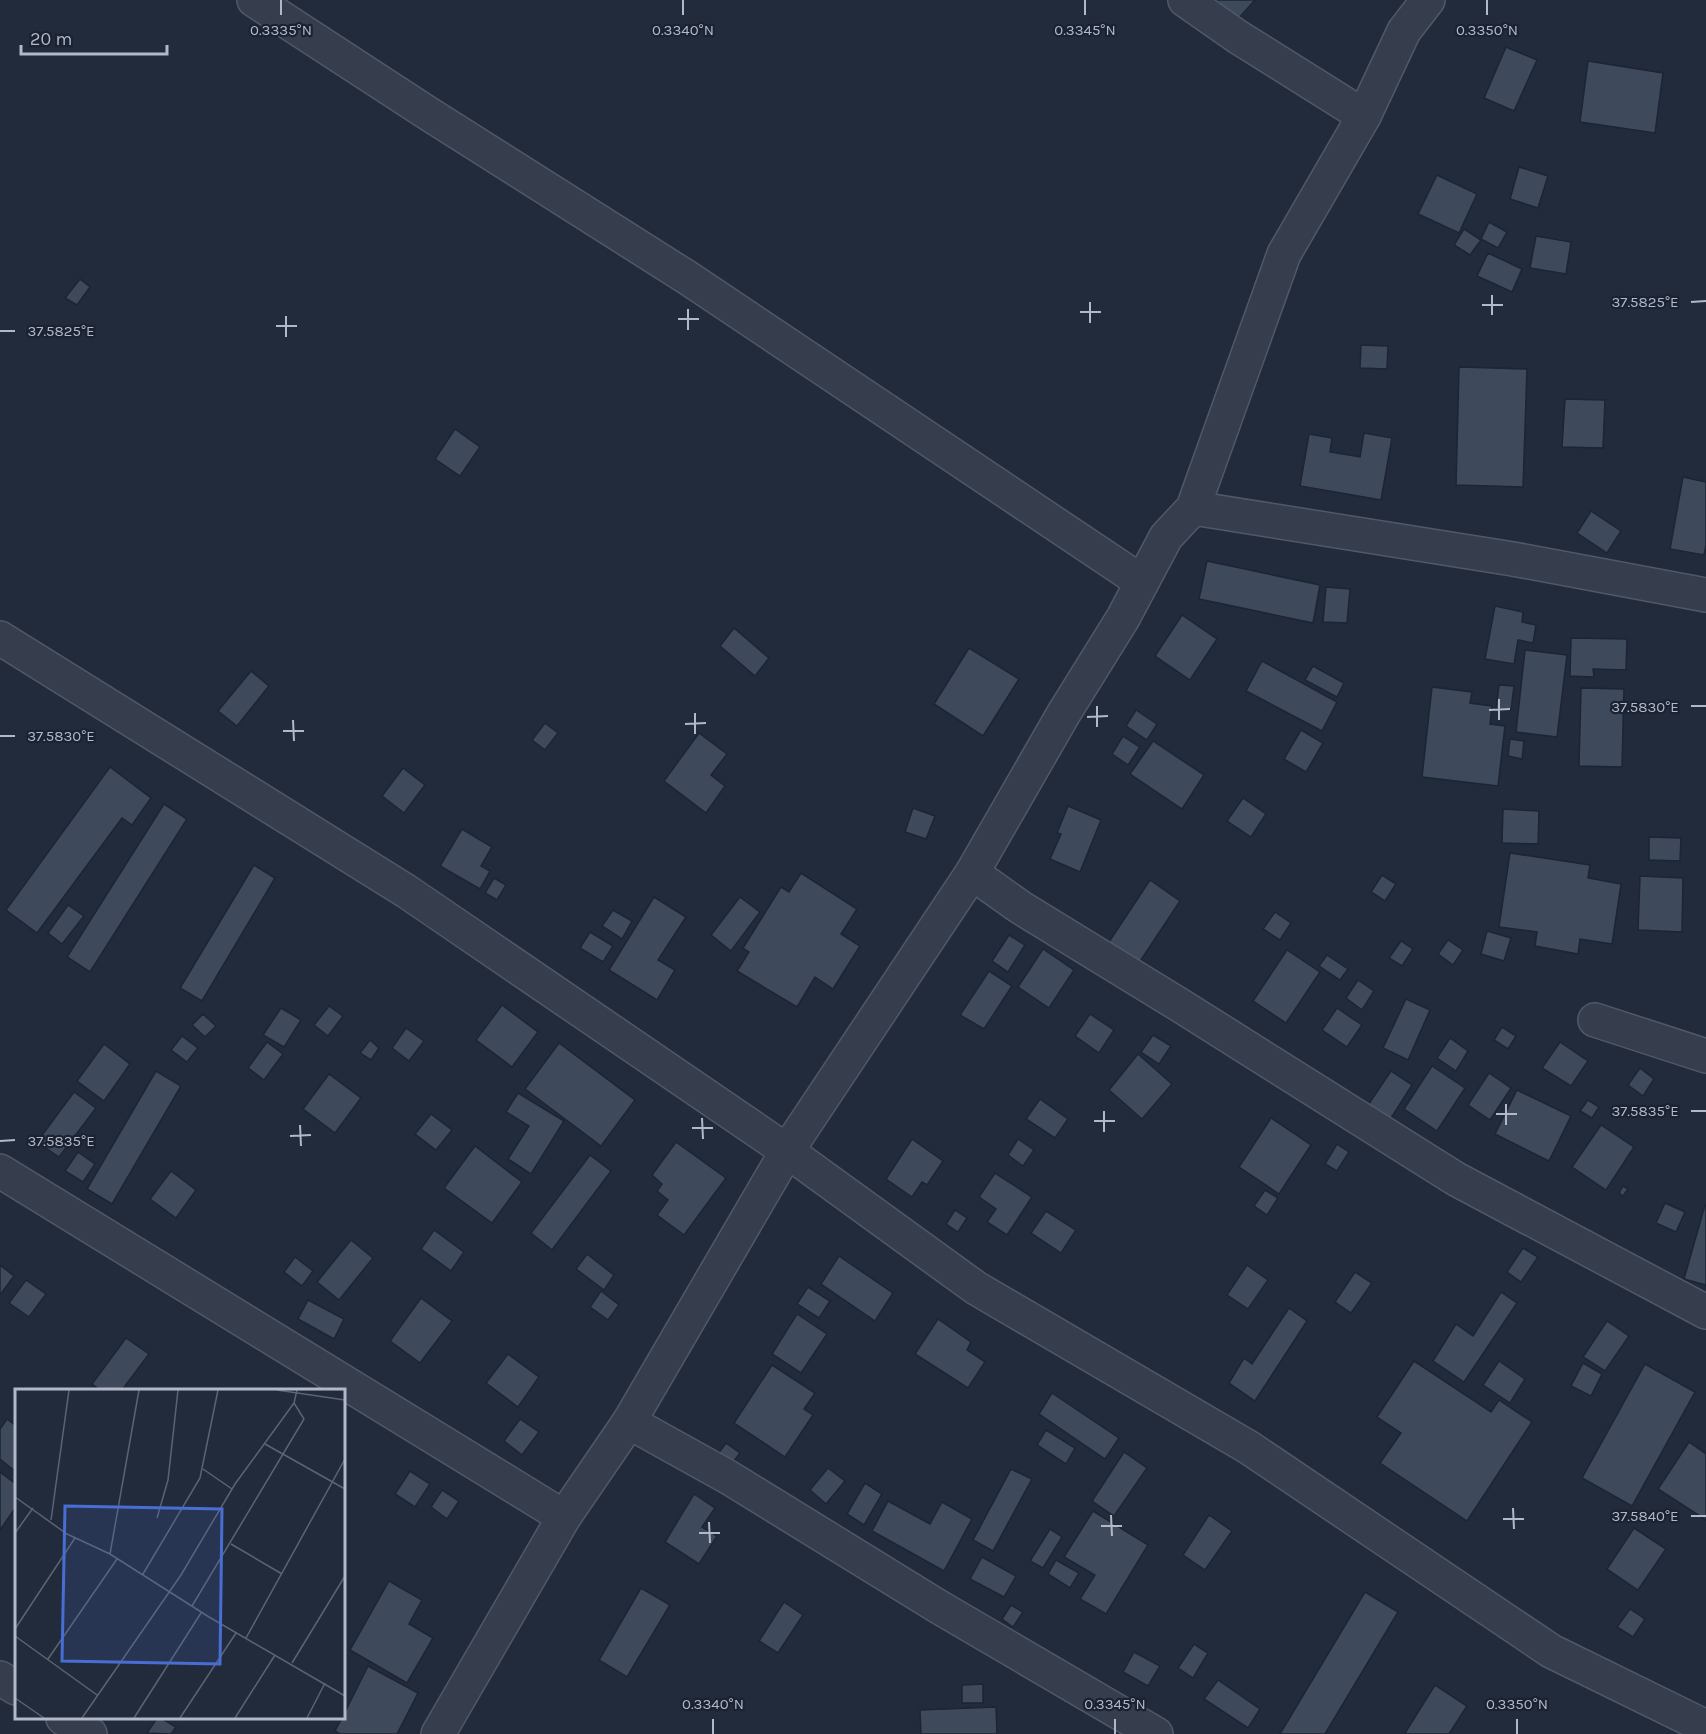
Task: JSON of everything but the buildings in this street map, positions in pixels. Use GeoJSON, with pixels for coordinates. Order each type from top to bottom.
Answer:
{"type":"FeatureCollection","features":[{"type":"Feature","properties":{"kind":"street"},"geometry":{"type":"LineString","coordinates":[[254,0],[688,278],[1142,582]]}},
{"type":"Feature","properties":{"kind":"street"},"geometry":{"type":"LineString","coordinates":[[1185,0],[1238,37],[1364,116]]}},
{"type":"Feature","properties":{"kind":"street"},"geometry":{"type":"LineString","coordinates":[[438,1734],[564,1517],[629,1422],[787,1151],[972,873],[1064,713],[1123,618],[1166,537],[1193,508],[1284,254],[1364,116],[1404,31],[1428,0]]}},
{"type":"Feature","properties":{"kind":"street"},"geometry":{"type":"LineString","coordinates":[[1193,508],[1514,559],[1706,595]]}},
{"type":"Feature","properties":{"kind":"street"},"geometry":{"type":"LineString","coordinates":[[0,638],[406,891],[787,1151],[976,1288],[1248,1447],[1551,1651],[1706,1727]]}},
{"type":"Feature","properties":{"kind":"street"},"geometry":{"type":"LineString","coordinates":[[972,873],[1020,908],[1178,1004],[1456,1179],[1706,1312]]}},
{"type":"Feature","properties":{"kind":"street"},"geometry":{"type":"LineString","coordinates":[[1595,1020],[1706,1056]]}},
{"type":"Feature","properties":{"kind":"street"},"geometry":{"type":"LineString","coordinates":[[0,1171],[564,1517]]}},
{"type":"Feature","properties":{"kind":"street"},"geometry":{"type":"LineString","coordinates":[[629,1422],[728,1477],[939,1607],[1156,1734]]}},
{"type":"Feature","properties":{"kind":"street"},"geometry":{"type":"LineString","coordinates":[[0,1678],[15,1687]]}},
{"type":"Feature","properties":{"kind":"street"},"geometry":{"type":"LineString","coordinates":[[65,1719],[90,1734]]}}]}
